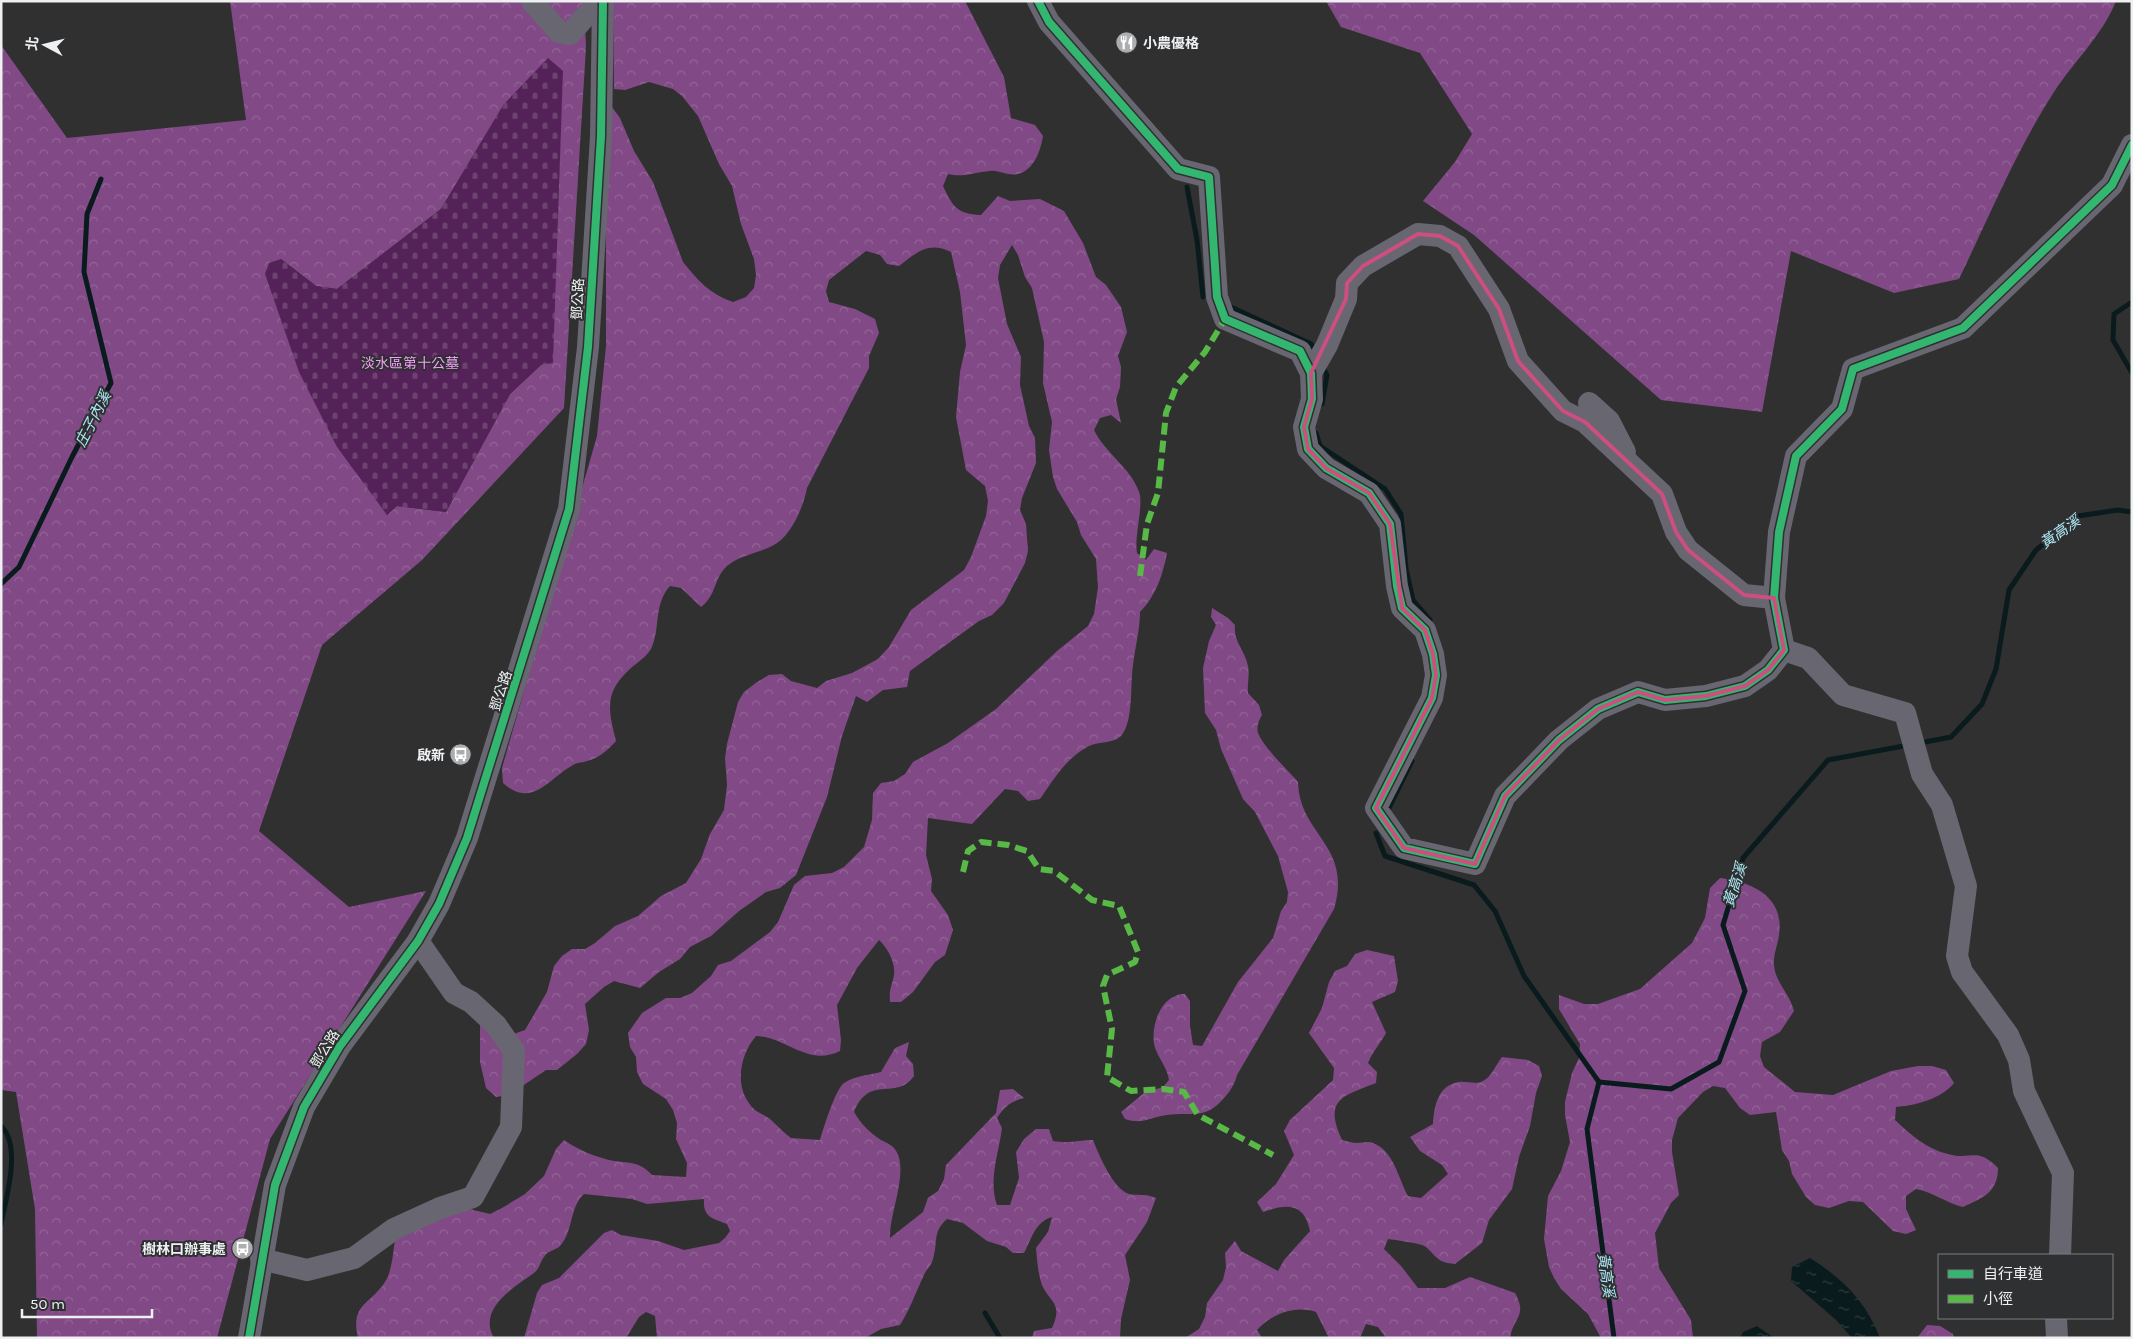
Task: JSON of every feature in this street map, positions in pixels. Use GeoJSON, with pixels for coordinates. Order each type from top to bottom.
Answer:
{"type":"FeatureCollection","features":[{"type":"Feature","properties":{"kind":"street"},"geometry":{"type":"LineString","coordinates":[[532,1],[559,32],[570,34],[599,1]]}},
{"type":"Feature","properties":{"kind":"street","name":"鄧公路"},"geometry":{"type":"LineString","coordinates":[[249,1338],[275,1185],[304,1107],[340,1046],[418,941],[439,904],[467,838],[569,509],[588,347],[601,136],[603,1]]}},
{"type":"Feature","properties":{"kind":"street"},"geometry":{"type":"LineString","coordinates":[[1038,1],[1049,22],[1178,169],[1210,177],[1217,297],[1225,318],[1300,351],[1311,373],[1312,399],[1304,427],[1308,449],[1326,468],[1369,493],[1390,524],[1396,586],[1402,608],[1424,630],[1433,654],[1436,675],[1432,698],[1376,808],[1404,848],[1475,864],[1505,796],[1559,740],[1598,709],[1638,692],[1665,700],[1706,696],[1746,686],[1768,670],[1784,650],[1774,598],[1779,532],[1796,456],[1842,409],[1853,369],[1963,328],[2112,186],[2132,145]]}},
{"type":"Feature","properties":{"kind":"street"},"geometry":{"type":"LineString","coordinates":[[1311,373],[1346,299],[1348,283],[1364,266],[1418,234],[1440,236],[1458,246],[1499,309],[1518,362],[1564,411],[1585,422],[1662,494],[1676,532],[1688,550],[1744,595],[1774,598]]}},
{"type":"Feature","properties":{"kind":"street"},"geometry":{"type":"LineString","coordinates":[[1589,403],[1609,421],[1634,469]]}},
{"type":"Feature","properties":{"kind":"street"},"geometry":{"type":"LineString","coordinates":[[1784,650],[1808,658],[1843,695],[1905,713],[1922,774],[1942,805],[1966,886],[1957,956],[1962,972],[2008,1035],[2019,1060],[2024,1091],[2063,1173],[2060,1254]]}},
{"type":"Feature","properties":{"kind":"street"},"geometry":{"type":"LineString","coordinates":[[261,1259],[307,1270],[354,1258],[394,1229],[440,1208],[473,1197],[512,1127],[514,1051],[496,1025],[471,1002],[454,993],[418,941]]}},
{"type":"Feature","properties":{"kind":"street"},"geometry":{"type":"LineString","coordinates":[[2056,1319],[2057,1338]]}},
{"type":"Feature","properties":{"kind":"highlighted area"},"geometry":{"type":"Polygon","coordinates":[[[1418,234],[1440,236],[1458,246],[1499,309],[1518,361],[1563,411],[1585,422],[1662,494],[1676,532],[1688,550],[1744,595],[1774,598],[1784,650],[1768,670],[1745,686],[1706,696],[1665,700],[1638,692],[1598,709],[1559,740],[1505,796],[1475,864],[1404,848],[1376,808],[1432,698],[1436,675],[1433,654],[1425,630],[1402,608],[1390,524],[1369,493],[1326,468],[1308,449],[1304,427],[1312,399],[1311,373],[1346,299],[1347,283],[1363,266],[1418,234]]]}},
{"type":"Feature","properties":{"kind":"green space"},"geometry":{"type":"Polygon","coordinates":[[[230,1],[584,1],[586,47],[564,408],[422,560],[322,645],[259,831],[349,907],[426,891],[270,1139],[217,1338],[37,1338],[35,1209],[16,1092],[1,1090],[1,45],[67,138],[246,120],[230,1]],[[504,104],[441,209],[337,289],[316,286],[281,259],[387,515],[397,506],[446,512],[510,394],[541,365],[504,104]]]}},
{"type":"Feature","properties":{"kind":"green space"},"geometry":{"type":"Polygon","coordinates":[[[613,1],[965,1],[1004,77],[1011,118],[1035,125],[1043,136],[1037,157],[1023,172],[1008,174],[992,171],[964,175],[948,174],[943,186],[953,204],[966,213],[981,215],[998,196],[1010,201],[1040,199],[1064,211],[1083,243],[1096,277],[1106,285],[1121,307],[1127,332],[1118,356],[1121,367],[1120,387],[1116,399],[1121,423],[1111,415],[1100,418],[1094,430],[1130,475],[1139,492],[1137,553],[1146,560],[1154,549],[1167,553],[1158,584],[1146,606],[1140,612],[1132,673],[1130,712],[1125,729],[1118,739],[1089,746],[1074,756],[1061,770],[1040,799],[1028,801],[1018,791],[1005,789],[972,824],[928,818],[926,855],[932,879],[931,891],[948,915],[953,930],[945,955],[935,962],[913,992],[901,1002],[890,1002],[894,965],[888,951],[879,940],[857,968],[837,1005],[841,1040],[840,1051],[817,1056],[807,1054],[778,1041],[756,1036],[746,1053],[741,1073],[743,1093],[755,1110],[791,1138],[820,1140],[830,1109],[841,1086],[852,1079],[881,1072],[895,1048],[909,1042],[906,1056],[913,1064],[914,1076],[907,1083],[899,1087],[875,1090],[867,1094],[860,1100],[854,1112],[866,1128],[894,1148],[899,1157],[900,1178],[890,1238],[923,1212],[928,1198],[938,1191],[944,1179],[946,1165],[996,1113],[1000,1090],[1013,1089],[1024,1098],[1008,1105],[997,1118],[1002,1128],[994,1176],[997,1205],[1010,1205],[1019,1178],[1016,1152],[1024,1139],[1036,1129],[1049,1129],[1053,1141],[1058,1142],[1093,1140],[1107,1171],[1117,1186],[1129,1194],[1156,1198],[1147,1222],[1125,1255],[1130,1280],[1121,1319],[1120,1338],[1032,1338],[1034,1331],[1052,1328],[1055,1320],[1056,1308],[1042,1285],[1036,1248],[1048,1232],[1052,1217],[1046,1219],[1038,1227],[1024,1253],[1013,1253],[1006,1247],[987,1241],[963,1223],[947,1219],[937,1234],[932,1262],[900,1325],[881,1329],[865,1338],[657,1338],[655,1316],[646,1312],[639,1317],[626,1338],[524,1338],[537,1293],[542,1285],[559,1278],[604,1233],[612,1230],[621,1235],[658,1241],[684,1250],[719,1243],[730,1231],[727,1224],[709,1216],[705,1210],[704,1199],[647,1204],[632,1199],[584,1194],[576,1206],[568,1233],[560,1246],[545,1255],[536,1271],[508,1292],[494,1308],[490,1318],[490,1327],[494,1338],[358,1338],[356,1327],[359,1311],[385,1282],[392,1262],[395,1240],[461,1207],[490,1214],[502,1208],[525,1194],[544,1176],[556,1149],[564,1140],[595,1156],[639,1165],[652,1175],[686,1177],[687,1163],[676,1139],[677,1123],[673,1110],[666,1099],[643,1084],[637,1072],[636,1057],[630,1047],[628,1033],[642,1013],[666,998],[680,998],[692,993],[711,976],[718,965],[731,961],[770,932],[778,922],[794,885],[805,876],[832,873],[844,867],[864,847],[872,820],[873,793],[881,783],[894,781],[905,774],[913,762],[948,743],[996,709],[1057,651],[1088,626],[1094,614],[1098,587],[1096,559],[1081,535],[1077,522],[1057,489],[1053,477],[1049,450],[1052,422],[1043,383],[1044,342],[1032,288],[1025,277],[1018,255],[1012,245],[1000,265],[998,278],[1007,324],[1021,357],[1020,385],[1029,426],[1035,438],[1036,463],[1022,498],[1020,510],[1026,524],[1028,551],[1025,563],[1004,603],[992,615],[979,621],[910,671],[907,687],[883,690],[867,702],[856,696],[842,736],[827,797],[796,875],[780,888],[766,892],[739,911],[711,936],[690,947],[680,959],[659,972],[640,988],[614,981],[604,987],[585,1004],[589,1030],[586,1044],[557,1070],[546,1070],[509,1095],[496,1097],[486,1088],[480,1062],[480,1020],[511,1035],[525,1030],[547,992],[554,966],[562,956],[572,949],[585,949],[615,926],[638,916],[661,896],[686,883],[701,859],[710,834],[724,810],[727,785],[725,758],[727,744],[738,702],[744,692],[769,675],[782,674],[791,681],[817,688],[826,681],[852,673],[878,659],[889,647],[911,610],[964,570],[971,557],[986,516],[988,501],[985,486],[966,470],[956,417],[960,372],[966,345],[960,292],[951,252],[930,248],[912,256],[899,266],[887,264],[880,255],[866,251],[829,280],[826,291],[829,302],[855,309],[875,319],[879,333],[869,356],[869,368],[807,488],[803,504],[790,529],[779,542],[738,559],[727,566],[719,576],[710,597],[701,607],[681,588],[670,586],[661,601],[656,633],[651,649],[622,677],[612,693],[610,710],[616,741],[606,750],[591,760],[575,764],[548,784],[531,792],[523,793],[513,790],[503,783],[502,768],[597,436],[606,346],[606,99],[620,118],[634,151],[653,182],[683,262],[688,269],[711,291],[733,302],[746,297],[754,288],[756,275],[754,259],[741,224],[732,186],[719,164],[698,116],[682,96],[673,89],[649,82],[625,90],[614,89],[613,1]]]}},
{"type":"Feature","properties":{"kind":"green space"},"geometry":{"type":"Polygon","coordinates":[[[1326,1],[2116,1],[2103,26],[2054,92],[2027,137],[1959,279],[1894,293],[1791,251],[1762,412],[1661,400],[1474,235],[1423,201],[1455,162],[1472,134],[1420,53],[1341,27],[1326,1]]]}},
{"type":"Feature","properties":{"kind":"green space","name":"淡水區第十公墓"},"geometry":{"type":"Polygon","coordinates":[[[548,58],[563,71],[553,363],[541,365],[510,394],[446,512],[397,506],[387,515],[337,447],[299,372],[265,274],[269,263],[281,259],[316,286],[337,289],[441,209],[504,104],[548,58]]]}},
{"type":"Feature","properties":{"kind":"green space"},"geometry":{"type":"Polygon","coordinates":[[[1212,608],[1235,625],[1237,641],[1248,666],[1248,693],[1259,705],[1262,715],[1257,731],[1270,752],[1298,782],[1301,800],[1307,815],[1324,841],[1337,870],[1338,887],[1334,909],[1226,1096],[1210,1110],[1198,1114],[1176,1114],[1142,1121],[1131,1121],[1125,1119],[1121,1112],[1144,1093],[1163,1087],[1169,1080],[1154,1044],[1156,1019],[1164,1004],[1177,995],[1185,994],[1190,1001],[1190,1026],[1193,1045],[1202,1046],[1238,982],[1273,938],[1281,911],[1287,902],[1288,892],[1278,856],[1255,812],[1243,799],[1221,749],[1216,730],[1205,713],[1203,668],[1209,641],[1216,625],[1211,617],[1212,608]]]}},
{"type":"Feature","properties":{"kind":"green space"},"geometry":{"type":"Polygon","coordinates":[[[1720,878],[1743,883],[1763,893],[1777,910],[1779,935],[1774,957],[1775,971],[1794,1011],[1780,1032],[1762,1042],[1760,1056],[1764,1067],[1795,1092],[1833,1095],[1891,1071],[1918,1066],[1932,1066],[1946,1070],[1954,1083],[1949,1089],[1928,1100],[1896,1107],[1895,1120],[1913,1136],[1940,1152],[1956,1156],[1974,1155],[1991,1161],[1998,1168],[1997,1176],[1992,1189],[1988,1193],[1963,1207],[1916,1189],[1906,1196],[1906,1209],[1916,1230],[1906,1234],[1893,1231],[1863,1202],[1849,1201],[1829,1208],[1815,1205],[1806,1197],[1792,1174],[1789,1161],[1782,1150],[1776,1112],[1750,1115],[1740,1108],[1725,1088],[1713,1086],[1703,1092],[1678,1118],[1672,1140],[1672,1152],[1679,1195],[1671,1203],[1655,1233],[1659,1268],[1691,1320],[1693,1338],[1601,1338],[1588,1314],[1561,1289],[1554,1278],[1549,1267],[1544,1239],[1548,1196],[1561,1171],[1570,1142],[1565,1115],[1565,1102],[1572,1073],[1579,1058],[1580,1044],[1559,1009],[1559,995],[1584,1004],[1598,1004],[1640,989],[1692,943],[1705,918],[1710,888],[1720,878]]]}},
{"type":"Feature","properties":{"kind":"green space"},"geometry":{"type":"Polygon","coordinates":[[[1367,950],[1394,956],[1398,981],[1395,992],[1372,1002],[1386,1033],[1368,1063],[1377,1072],[1376,1083],[1346,1096],[1336,1107],[1335,1116],[1342,1140],[1355,1143],[1371,1142],[1386,1152],[1395,1166],[1408,1196],[1421,1198],[1448,1174],[1442,1165],[1420,1151],[1410,1137],[1433,1124],[1436,1104],[1446,1087],[1459,1082],[1476,1083],[1483,1081],[1490,1075],[1502,1057],[1528,1060],[1539,1066],[1542,1076],[1512,1189],[1489,1220],[1482,1243],[1455,1264],[1441,1261],[1426,1247],[1414,1243],[1388,1239],[1384,1249],[1401,1266],[1418,1288],[1445,1288],[1470,1277],[1515,1293],[1519,1301],[1520,1312],[1510,1338],[1386,1338],[1378,1327],[1366,1324],[1360,1338],[1329,1338],[1316,1312],[1292,1310],[1276,1315],[1263,1324],[1257,1330],[1262,1338],[1185,1338],[1199,1329],[1205,1317],[1207,1303],[1223,1280],[1226,1267],[1225,1253],[1235,1241],[1241,1251],[1278,1271],[1284,1260],[1310,1231],[1307,1222],[1299,1210],[1286,1207],[1263,1212],[1257,1202],[1276,1184],[1294,1155],[1284,1131],[1290,1120],[1333,1080],[1334,1068],[1309,1033],[1322,1008],[1329,982],[1335,971],[1347,966],[1355,954],[1367,950]]]}},
{"type":"Feature","properties":{"kind":"green space"},"geometry":{"type":"Polygon","coordinates":[[[1927,1325],[1940,1326],[1953,1334],[1954,1338],[1917,1338],[1927,1325]]]}},
{"type":"Feature","properties":{"kind":"water"},"geometry":{"type":"Polygon","coordinates":[[[1810,1258],[1843,1282],[1852,1292],[1868,1313],[1880,1338],[1852,1338],[1836,1320],[1791,1281],[1792,1267],[1810,1258]]]}},
{"type":"Feature","properties":{"kind":"water"},"geometry":{"type":"Polygon","coordinates":[[[1757,1326],[1774,1338],[1740,1338],[1743,1332],[1757,1326]]]}},
{"type":"Feature","properties":{"kind":"waterway","name":"庄子內溪"},"geometry":{"type":"LineString","coordinates":[[1,584],[19,567],[72,457],[111,383],[84,272],[87,214],[101,179]]}},
{"type":"Feature","properties":{"kind":"waterway"},"geometry":{"type":"LineString","coordinates":[[1187,187],[1197,240],[1203,297]]}},
{"type":"Feature","properties":{"kind":"waterway","name":"黃高溪"},"geometry":{"type":"LineString","coordinates":[[2132,302],[2114,314],[2113,340],[2132,373]]}},
{"type":"Feature","properties":{"kind":"waterway"},"geometry":{"type":"LineString","coordinates":[[1231,307],[1311,344],[1315,352]]}},
{"type":"Feature","properties":{"kind":"waterway"},"geometry":{"type":"LineString","coordinates":[[1322,366],[1327,375],[1322,404]]}},
{"type":"Feature","properties":{"kind":"waterway"},"geometry":{"type":"LineString","coordinates":[[1316,433],[1320,446],[1385,489],[1401,514],[1406,569],[1413,600],[1430,620]]}},
{"type":"Feature","properties":{"kind":"waterway","name":"黃高溪"},"geometry":{"type":"LineString","coordinates":[[1920,743],[1951,737],[1982,704],[1996,669],[2009,590],[2036,550],[2078,516],[2118,510],[2132,512]]}},
{"type":"Feature","properties":{"kind":"waterway","name":"黃高溪"},"geometry":{"type":"LineString","coordinates":[[1599,1082],[1671,1089],[1719,1062],[1745,991],[1723,925],[1743,858],[1828,760],[1909,745]]}},
{"type":"Feature","properties":{"kind":"waterway"},"geometry":{"type":"LineString","coordinates":[[1389,808],[1412,761]]}},
{"type":"Feature","properties":{"kind":"waterway"},"geometry":{"type":"LineString","coordinates":[[1376,833],[1385,856],[1474,885],[1495,911],[1524,976],[1599,1082]]}},
{"type":"Feature","properties":{"kind":"waterway","name":"黃高溪"},"geometry":{"type":"LineString","coordinates":[[1599,1082],[1587,1129],[1614,1338]]}},
{"type":"Feature","properties":{"kind":"waterway","name":"庄子內溪"},"geometry":{"type":"LineString","coordinates":[[1,1126],[11,1146],[12,1159],[9,1187],[1,1224]]}},
{"type":"Feature","properties":{"kind":"waterway"},"geometry":{"type":"LineString","coordinates":[[985,1313],[1000,1338]]}},
{"type":"Feature","properties":{"kind":"marked path"},"geometry":{"type":"LineString","coordinates":[[1140,576],[1147,524],[1158,493],[1166,413],[1176,387],[1205,352],[1225,319]]}},
{"type":"Feature","properties":{"kind":"marked path"},"geometry":{"type":"LineString","coordinates":[[963,872],[968,851],[981,842],[1008,845],[1027,851],[1039,869],[1054,871],[1092,900],[1119,906],[1138,952],[1135,962],[1107,975],[1103,986],[1112,1029],[1107,1077],[1131,1091],[1163,1089],[1184,1092],[1198,1115],[1273,1155]]}},
{"type":"Feature","properties":{"kind":"cycle path"},"geometry":{"type":"LineString","coordinates":[[249,1338],[275,1185],[304,1107],[340,1046],[418,941],[439,904],[467,838],[569,509],[588,347],[601,136],[603,1]]}},
{"type":"Feature","properties":{"kind":"cycle path"},"geometry":{"type":"LineString","coordinates":[[1038,1],[1049,22],[1178,169],[1209,177],[1217,297],[1225,319],[1300,351],[1311,373],[1312,399],[1304,427],[1308,449],[1326,468],[1369,493],[1390,524],[1397,586],[1402,608],[1425,630],[1433,654],[1436,675],[1432,698],[1376,808],[1404,848],[1475,864],[1505,796],[1559,740],[1598,709],[1638,692],[1665,700],[1706,696],[1745,686],[1768,670],[1784,650],[1774,598],[1779,532],[1796,456],[1842,409],[1853,369],[1963,328],[2112,185],[2132,145]]}},
{"type":"Feature","properties":{"kind":"place","name":"小農優格"},"geometry":{"type":"Point","coordinates":[1127,43]}},
{"type":"Feature","properties":{"kind":"place","name":"啟新"},"geometry":{"type":"Point","coordinates":[461,755]}},
{"type":"Feature","properties":{"kind":"place","name":"樹林口辦事處"},"geometry":{"type":"Point","coordinates":[242,1249]}}]}
